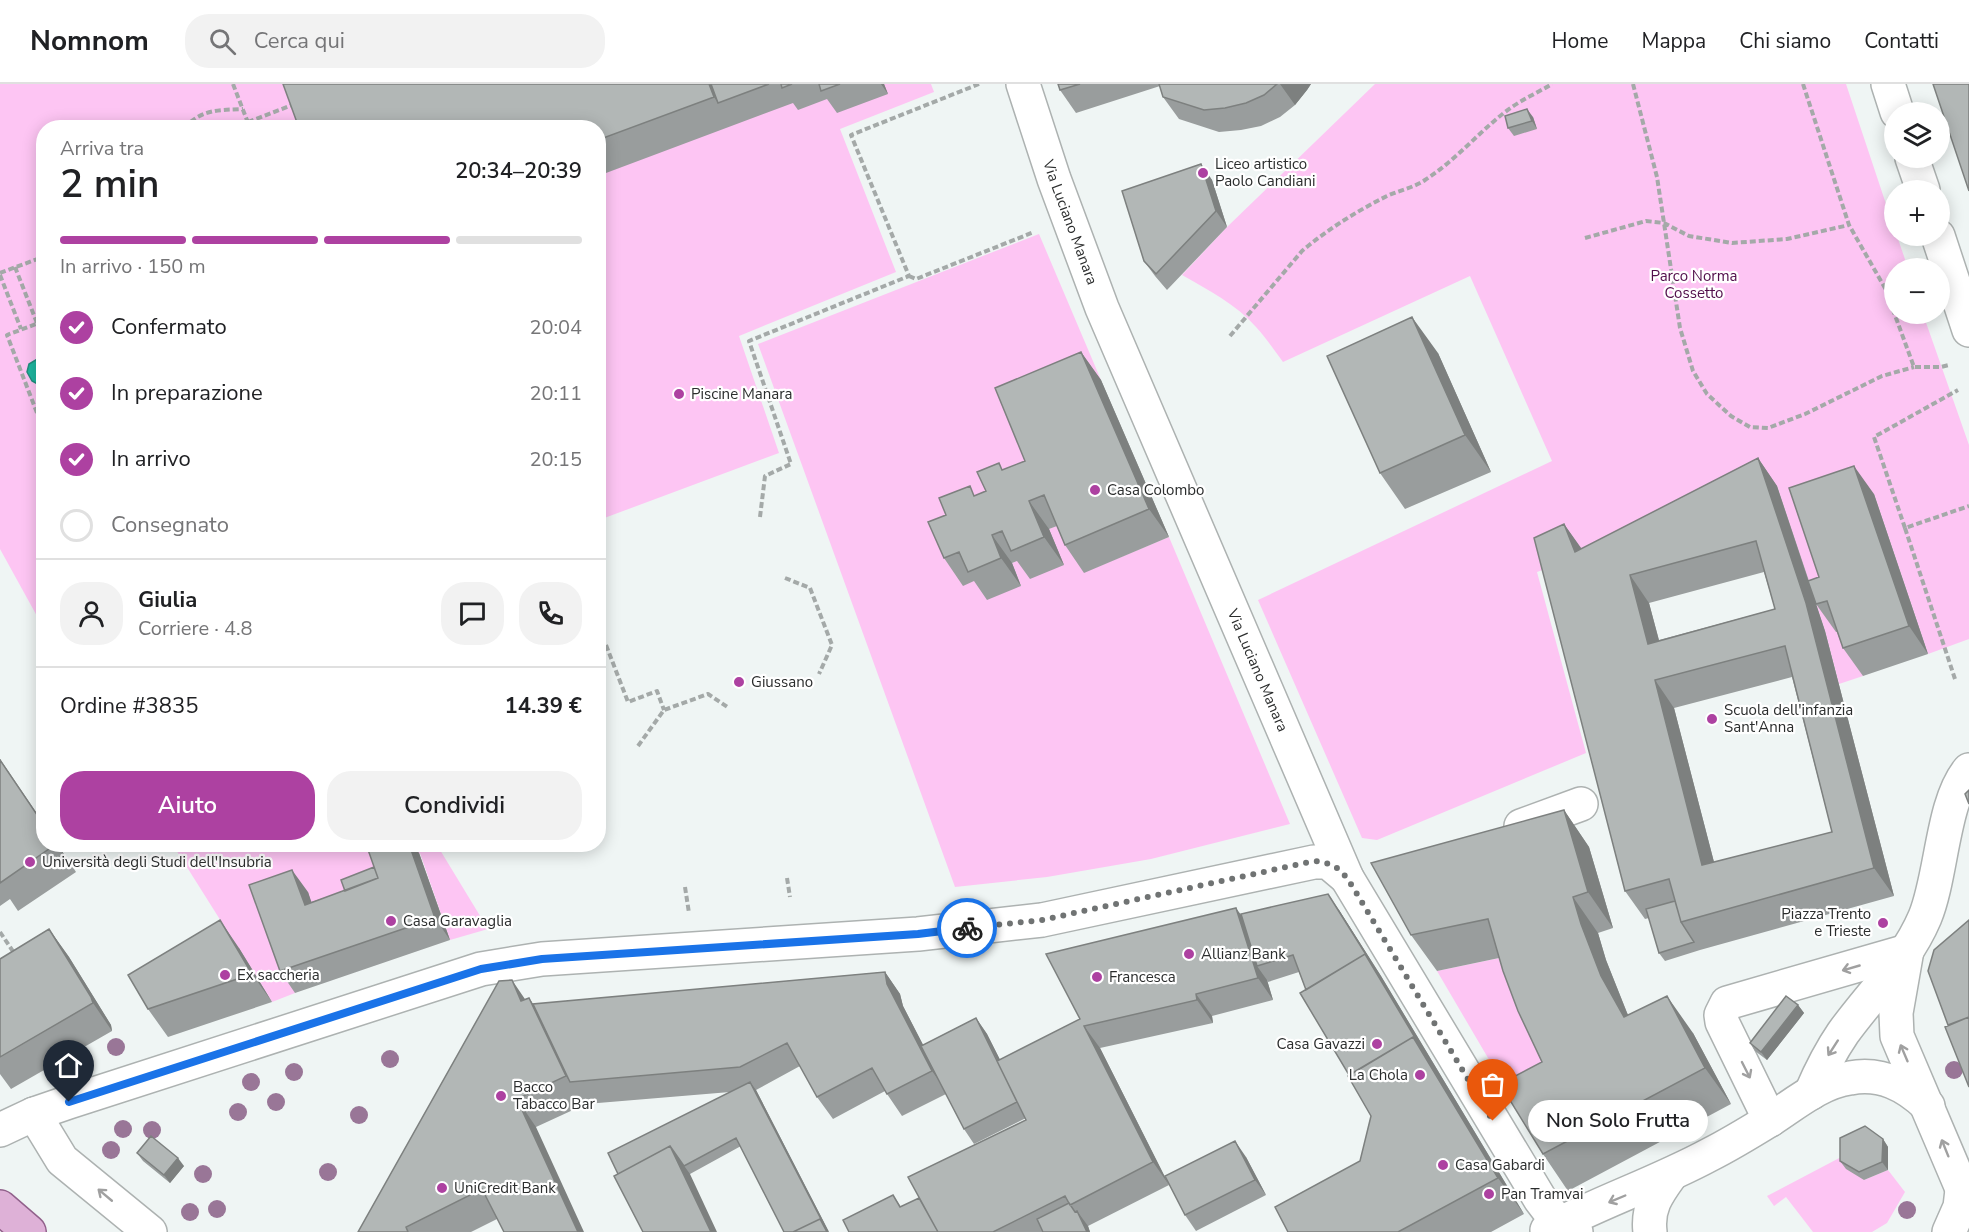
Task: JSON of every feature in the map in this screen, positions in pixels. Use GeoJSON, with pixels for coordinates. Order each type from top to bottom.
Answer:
{"type":"FeatureCollection","features":[{"type":"Feature","properties":{"kind":"main road"},"geometry":{"type":"LineString","coordinates":[[0,1207],[29,1232]]}},
{"type":"Feature","properties":{"kind":"street","name":"Via Luciano Manara"},"geometry":{"type":"LineString","coordinates":[[1023,84],[1054,179],[1098,297],[1360,882],[1539,1199],[1559,1229]]}},
{"type":"Feature","properties":{"kind":"street"},"geometry":{"type":"LineString","coordinates":[[1888,84],[1894,102]]}},
{"type":"Feature","properties":{"kind":"street"},"geometry":{"type":"LineString","coordinates":[[1951,250],[1969,330]]}},
{"type":"Feature","properties":{"kind":"street"},"geometry":{"type":"LineString","coordinates":[[1811,1093],[1826,1059],[1843,1033],[1907,951],[1929,905],[1950,814],[1959,787],[1969,770]]}},
{"type":"Feature","properties":{"kind":"street"},"geometry":{"type":"LineString","coordinates":[[1491,837],[1581,804]]}},
{"type":"Feature","properties":{"kind":"street"},"geometry":{"type":"LineString","coordinates":[[0,1130],[34,1114],[481,969],[506,963],[918,934],[1042,920],[1314,861],[1328,862],[1360,882]]}},
{"type":"Feature","properties":{"kind":"street"},"geometry":{"type":"LineString","coordinates":[[1907,951],[1895,1025],[1902,1051],[1966,1197],[1949,1232]]}},
{"type":"Feature","properties":{"kind":"street"},"geometry":{"type":"LineString","coordinates":[[1770,1120],[1722,1022],[1721,1016],[1727,1003],[1907,951]]}},
{"type":"Feature","properties":{"kind":"street"},"geometry":{"type":"LineString","coordinates":[[1559,1229],[1670,1176],[1770,1120],[1811,1093],[1849,1078],[1871,1077],[1892,1081],[1912,1091],[1928,1106]]}},
{"type":"Feature","properties":{"kind":"street"},"geometry":{"type":"LineString","coordinates":[[34,1114],[62,1160],[150,1232]]}},
{"type":"Feature","properties":{"kind":"street"},"geometry":{"type":"LineString","coordinates":[[1650,1232],[1650,1210],[1656,1194],[1670,1176]]}},
{"type":"Feature","properties":{"kind":"path"},"geometry":{"type":"LineString","coordinates":[[233,84],[247,120]]}},
{"type":"Feature","properties":{"kind":"path"},"geometry":{"type":"LineString","coordinates":[[979,84],[851,135],[909,276],[916,279],[1044,228]]}},
{"type":"Feature","properties":{"kind":"path"},"geometry":{"type":"LineString","coordinates":[[1230,336],[1302,251],[1315,240],[1389,195],[1408,190],[1424,181],[1467,148],[1506,111],[1552,84]]}},
{"type":"Feature","properties":{"kind":"path"},"geometry":{"type":"LineString","coordinates":[[1633,84],[1657,177],[1680,328],[1693,371],[1707,394],[1731,416],[1750,427],[1768,428],[1805,414],[1882,376],[1914,366],[1941,367],[1949,364]]}},
{"type":"Feature","properties":{"kind":"path"},"geometry":{"type":"LineString","coordinates":[[1803,84],[1849,225],[1885,288],[1914,366]]}},
{"type":"Feature","properties":{"kind":"path"},"geometry":{"type":"LineString","coordinates":[[253,120],[299,102]]}},
{"type":"Feature","properties":{"kind":"path"},"geometry":{"type":"LineString","coordinates":[[191,120],[207,112],[243,109]]}},
{"type":"Feature","properties":{"kind":"path"},"geometry":{"type":"LineString","coordinates":[[1585,238],[1646,221],[1664,223],[1689,236],[1732,243],[1787,239],[1849,225]]}},
{"type":"Feature","properties":{"kind":"path"},"geometry":{"type":"LineString","coordinates":[[21,330],[0,274],[36,259]]}},
{"type":"Feature","properties":{"kind":"path"},"geometry":{"type":"LineString","coordinates":[[15,267],[36,320]]}},
{"type":"Feature","properties":{"kind":"path"},"geometry":{"type":"LineString","coordinates":[[760,517],[765,476],[791,464],[749,341],[909,276]]}},
{"type":"Feature","properties":{"kind":"path"},"geometry":{"type":"LineString","coordinates":[[36,323],[7,335],[36,410]]}},
{"type":"Feature","properties":{"kind":"path"},"geometry":{"type":"LineString","coordinates":[[1955,679],[1874,437],[1958,390]]}},
{"type":"Feature","properties":{"kind":"path"},"geometry":{"type":"LineString","coordinates":[[1905,528],[1969,506]]}},
{"type":"Feature","properties":{"kind":"path"},"geometry":{"type":"LineString","coordinates":[[785,578],[810,588],[832,645],[819,674]]}},
{"type":"Feature","properties":{"kind":"path"},"geometry":{"type":"LineString","coordinates":[[606,645],[628,702],[657,691],[664,710]]}},
{"type":"Feature","properties":{"kind":"path"},"geometry":{"type":"LineString","coordinates":[[638,746],[664,710],[708,694],[729,708]]}},
{"type":"Feature","properties":{"kind":"path"},"geometry":{"type":"LineString","coordinates":[[787,878],[790,897]]}},
{"type":"Feature","properties":{"kind":"path"},"geometry":{"type":"LineString","coordinates":[[685,887],[689,917]]}},
{"type":"Feature","properties":{"kind":"path"},"geometry":{"type":"LineString","coordinates":[[0,932],[14,953]]}},
{"type":"Feature","properties":{"kind":"green space","name":"Piscine Manara"},"geometry":{"type":"Polygon","coordinates":[[[0,84],[931,84],[934,92],[840,129],[896,272],[739,336],[779,453],[606,517],[606,120],[36,120],[36,614],[0,549],[0,84]]]}},
{"type":"Feature","properties":{"kind":"green space","name":"Parco Norma Cossetto"},"geometry":{"type":"Polygon","coordinates":[[[1375,84],[1846,84],[1884,198],[1884,246],[1900,246],[1905,258],[1884,258],[1884,324],[1927,324],[1969,445],[1969,639],[1928,654],[1874,494],[1847,629],[1863,676],[1839,684],[1825,631],[1777,486],[1537,572],[1586,753],[1377,840],[1362,838],[1258,600],[1552,461],[1470,276],[1283,362],[1260,331],[1240,311],[1182,275],[1227,227],[1375,84]]]}},
{"type":"Feature","properties":{"kind":"green space"},"geometry":{"type":"Polygon","coordinates":[[[1039,234],[1101,380],[1044,489],[978,580],[1021,586],[1012,563],[1022,559],[1049,529],[1064,523],[1085,572],[1169,537],[1290,824],[1151,859],[1047,877],[955,887],[758,344],[1039,234]]]}},
{"type":"Feature","properties":{"kind":"green space"},"geometry":{"type":"Polygon","coordinates":[[[177,852],[441,852],[488,929],[450,940],[420,853],[356,915],[265,907],[295,993],[272,1002],[177,852]]]}},
{"type":"Feature","properties":{"kind":"green space"},"geometry":{"type":"Polygon","coordinates":[[[1514,955],[1568,1098],[1525,1121],[1437,971],[1514,955]]]}},
{"type":"Feature","properties":{"kind":"green space"},"geometry":{"type":"Polygon","coordinates":[[[1845,1155],[1864,1180],[1888,1170],[1905,1192],[1887,1223],[1872,1232],[1813,1232],[1786,1197],[1774,1206],[1767,1196],[1845,1155]]]}},
{"type":"Feature","properties":{"kind":"shaded area"},"geometry":{"type":"Polygon","coordinates":[[[36,360],[36,383],[27,372],[29,364],[36,360]]]}},
{"type":"Feature","properties":{"kind":"building"},"geometry":{"type":"Polygon","coordinates":[[[283,84],[709,84],[714,97],[606,137],[606,120],[296,120],[283,84]]]}},
{"type":"Feature","properties":{"kind":"building"},"geometry":{"type":"Polygon","coordinates":[[[711,84],[769,84],[718,103],[711,84]]]}},
{"type":"Feature","properties":{"kind":"building"},"geometry":{"type":"Polygon","coordinates":[[[819,84],[840,84],[821,91],[819,84]]]}},
{"type":"Feature","properties":{"kind":"building"},"geometry":{"type":"Polygon","coordinates":[[[1058,84],[1080,84],[1060,90],[1058,84]]]}},
{"type":"Feature","properties":{"kind":"building"},"geometry":{"type":"Polygon","coordinates":[[[1159,84],[1277,84],[1264,95],[1246,103],[1204,110],[1163,97],[1159,84]]]}},
{"type":"Feature","properties":{"kind":"building"},"geometry":{"type":"Polygon","coordinates":[[[1933,84],[1969,84],[1969,191],[1950,135],[1950,102],[1939,102],[1933,84]]]}},
{"type":"Feature","properties":{"kind":"building"},"geometry":{"type":"Polygon","coordinates":[[[1527,109],[1532,121],[1508,128],[1505,116],[1527,109]]]}},
{"type":"Feature","properties":{"kind":"building"},"geometry":{"type":"Polygon","coordinates":[[[1201,164],[1216,211],[1156,274],[1144,261],[1122,191],[1201,164]]]}},
{"type":"Feature","properties":{"kind":"building"},"geometry":{"type":"Polygon","coordinates":[[[1412,317],[1465,435],[1380,473],[1327,356],[1412,317]]]}},
{"type":"Feature","properties":{"kind":"building","name":"Casa Colombo"},"geometry":{"type":"Polygon","coordinates":[[[1081,352],[1149,509],[1065,545],[1044,495],[1029,501],[1044,537],[1011,551],[1002,531],[992,535],[1001,558],[968,572],[959,552],[944,558],[928,522],[946,515],[939,498],[970,486],[974,496],[986,491],[977,472],[999,463],[1002,470],[1025,461],[995,388],[1081,352]]]}},
{"type":"Feature","properties":{"kind":"building"},"geometry":{"type":"Polygon","coordinates":[[[1758,458],[1806,603],[1874,868],[1681,922],[1669,879],[1625,891],[1534,538],[1564,524],[1575,552],[1758,458]],[[1756,541],[1630,575],[1648,644],[1775,609],[1756,541]],[[1785,646],[1655,680],[1702,865],[1832,832],[1785,646]]]}},
{"type":"Feature","properties":{"kind":"building"},"geometry":{"type":"Polygon","coordinates":[[[1854,466],[1909,626],[1843,648],[1827,601],[1816,604],[1808,581],[1819,577],[1789,488],[1854,466]]]}},
{"type":"Feature","properties":{"kind":"building"},"geometry":{"type":"Polygon","coordinates":[[[0,760],[36,813],[36,852],[45,852],[0,883],[0,760]]]}},
{"type":"Feature","properties":{"kind":"building"},"geometry":{"type":"Polygon","coordinates":[[[1969,790],[1969,804],[1965,794],[1969,790]]]}},
{"type":"Feature","properties":{"kind":"building"},"geometry":{"type":"Polygon","coordinates":[[[1564,810],[1588,892],[1573,897],[1601,976],[1624,1017],[1667,996],[1705,1068],[1543,1154],[1500,1084],[1542,1062],[1518,1011],[1503,971],[1488,919],[1411,935],[1371,863],[1564,810]]]}},
{"type":"Feature","properties":{"kind":"building","name":"Casa Garavaglia"},"geometry":{"type":"Polygon","coordinates":[[[369,852],[412,852],[435,918],[280,971],[249,885],[292,870],[305,905],[378,878],[369,852]]]}},
{"type":"Feature","properties":{"kind":"building"},"geometry":{"type":"Polygon","coordinates":[[[374,867],[378,878],[345,891],[341,880],[374,867]]]}},
{"type":"Feature","properties":{"kind":"building"},"geometry":{"type":"Polygon","coordinates":[[[1328,894],[1370,961],[1365,954],[1306,990],[1293,955],[1257,966],[1241,914],[1328,894]]]}},
{"type":"Feature","properties":{"kind":"building"},"geometry":{"type":"Polygon","coordinates":[[[1675,901],[1681,922],[1694,942],[1659,953],[1646,909],[1675,901]]]}},
{"type":"Feature","properties":{"kind":"building"},"geometry":{"type":"Polygon","coordinates":[[[1236,908],[1258,978],[1196,994],[1197,1000],[1084,1026],[1153,1162],[1070,1205],[1065,1196],[993,1232],[938,1232],[908,1177],[1026,1120],[997,1061],[1080,1019],[1046,954],[1236,908]]]}},
{"type":"Feature","properties":{"kind":"building"},"geometry":{"type":"Polygon","coordinates":[[[220,920],[252,974],[148,1009],[128,975],[220,920]]]}},
{"type":"Feature","properties":{"kind":"building"},"geometry":{"type":"Polygon","coordinates":[[[1969,920],[1969,1017],[1948,1025],[1928,971],[1934,950],[1969,920]]]}},
{"type":"Feature","properties":{"kind":"building"},"geometry":{"type":"Polygon","coordinates":[[[49,929],[93,1003],[0,1057],[0,959],[49,929]]]}},
{"type":"Feature","properties":{"kind":"building"},"geometry":{"type":"Polygon","coordinates":[[[1365,954],[1423,1051],[1413,1037],[1349,1075],[1300,993],[1365,954]]]}},
{"type":"Feature","properties":{"kind":"building"},"geometry":{"type":"Polygon","coordinates":[[[885,972],[887,984],[932,1071],[887,1094],[872,1068],[817,1097],[787,1043],[740,1067],[570,1082],[533,1004],[885,972]]]}},
{"type":"Feature","properties":{"kind":"building"},"geometry":{"type":"Polygon","coordinates":[[[512,980],[521,1001],[529,998],[566,1076],[517,1099],[578,1232],[504,1232],[482,1189],[406,1227],[408,1232],[358,1232],[499,981],[512,980]]]}},
{"type":"Feature","properties":{"kind":"building"},"geometry":{"type":"Polygon","coordinates":[[[1786,996],[1798,1005],[1761,1052],[1750,1043],[1786,996]]]}},
{"type":"Feature","properties":{"kind":"building"},"geometry":{"type":"Polygon","coordinates":[[[1969,1017],[1969,1087],[1945,1027],[1969,1017]]]}},
{"type":"Feature","properties":{"kind":"building"},"geometry":{"type":"Polygon","coordinates":[[[976,1018],[1017,1102],[964,1129],[921,1046],[976,1018]]]}},
{"type":"Feature","properties":{"kind":"building"},"geometry":{"type":"Polygon","coordinates":[[[1413,1037],[1498,1178],[1398,1232],[1288,1232],[1275,1207],[1360,1161],[1371,1116],[1348,1076],[1413,1037]]]}},
{"type":"Feature","properties":{"kind":"building"},"geometry":{"type":"Polygon","coordinates":[[[750,1082],[823,1223],[820,1219],[793,1232],[784,1232],[736,1138],[684,1166],[670,1146],[618,1174],[608,1153],[750,1082]]]}},
{"type":"Feature","properties":{"kind":"building"},"geometry":{"type":"Polygon","coordinates":[[[1865,1126],[1883,1139],[1882,1162],[1859,1172],[1840,1161],[1840,1138],[1865,1126]]]}},
{"type":"Feature","properties":{"kind":"building"},"geometry":{"type":"Polygon","coordinates":[[[151,1136],[178,1158],[164,1175],[137,1153],[151,1136]]]}},
{"type":"Feature","properties":{"kind":"building"},"geometry":{"type":"Polygon","coordinates":[[[1235,1141],[1255,1180],[1185,1215],[1165,1176],[1235,1141]]]}},
{"type":"Feature","properties":{"kind":"building"},"geometry":{"type":"Polygon","coordinates":[[[670,1146],[711,1232],[643,1232],[614,1176],[670,1146]]]}},
{"type":"Feature","properties":{"kind":"building"},"geometry":{"type":"Polygon","coordinates":[[[893,1195],[900,1207],[919,1198],[938,1232],[849,1232],[843,1220],[893,1195]]]}},
{"type":"Feature","properties":{"kind":"building"},"geometry":{"type":"Polygon","coordinates":[[[1069,1203],[1075,1212],[1077,1211],[1087,1232],[1043,1232],[1037,1219],[1069,1203]]]}},
{"type":"Feature","properties":{"kind":"building"},"geometry":{"type":"Polygon","coordinates":[[[820,1219],[827,1232],[793,1232],[820,1219]]]}},
{"type":"Feature","properties":{"kind":"way so far"},"geometry":{"type":"LineString","coordinates":[[967,928],[1042,920],[1314,861],[1328,862],[1347,878],[1493,1121]]}},
{"type":"Feature","properties":{"kind":"place","name":"Liceo artistico Paolo Candiani"},"geometry":{"type":"Point","coordinates":[1203,173]}},
{"type":"Feature","properties":{"kind":"place","name":"Piscine Manara"},"geometry":{"type":"Point","coordinates":[679,394]}},
{"type":"Feature","properties":{"kind":"place","name":"Casa Colombo"},"geometry":{"type":"Point","coordinates":[1095,490]}},
{"type":"Feature","properties":{"kind":"place","name":"Giussano"},"geometry":{"type":"Point","coordinates":[739,682]}},
{"type":"Feature","properties":{"kind":"place","name":"Scuola dell'infanzia Sant'Anna"},"geometry":{"type":"Point","coordinates":[1712,719]}},
{"type":"Feature","properties":{"kind":"place","name":"Università degli Studi dell'Insubria"},"geometry":{"type":"Point","coordinates":[30,862]}},
{"type":"Feature","properties":{"kind":"place","name":"Casa Garavaglia"},"geometry":{"type":"Point","coordinates":[391,921]}},
{"type":"Feature","properties":{"kind":"place","name":"Piazza Trento e Trieste"},"geometry":{"type":"Point","coordinates":[1883,923]}},
{"type":"Feature","properties":{"kind":"place","name":"Allianz Bank"},"geometry":{"type":"Point","coordinates":[1189,954]}},
{"type":"Feature","properties":{"kind":"place","name":"Ex saccheria"},"geometry":{"type":"Point","coordinates":[225,975]}},
{"type":"Feature","properties":{"kind":"place","name":"Francesca"},"geometry":{"type":"Point","coordinates":[1097,977]}},
{"type":"Feature","properties":{"kind":"place","name":"Casa Gavazzi"},"geometry":{"type":"Point","coordinates":[1377,1044]}},
{"type":"Feature","properties":{"kind":"place","name":"La Chola"},"geometry":{"type":"Point","coordinates":[1420,1075]}},
{"type":"Feature","properties":{"kind":"place","name":"Bacco Tabacco Bar"},"geometry":{"type":"Point","coordinates":[501,1096]}},
{"type":"Feature","properties":{"kind":"place","name":"Non Solo Frutta"},"geometry":{"type":"Point","coordinates":[1493,1121]}},
{"type":"Feature","properties":{"kind":"place","name":"Casa Gabardi"},"geometry":{"type":"Point","coordinates":[1443,1165]}},
{"type":"Feature","properties":{"kind":"place","name":"UniCredit Bank"},"geometry":{"type":"Point","coordinates":[442,1188]}},
{"type":"Feature","properties":{"kind":"place","name":"Pan Tramvai"},"geometry":{"type":"Point","coordinates":[1489,1194]}},
{"type":"Feature","properties":{"kind":"route"},"geometry":{"type":"LineString","coordinates":[[69,1102],[481,969],[506,963],[918,934],[967,928]]}}]}
